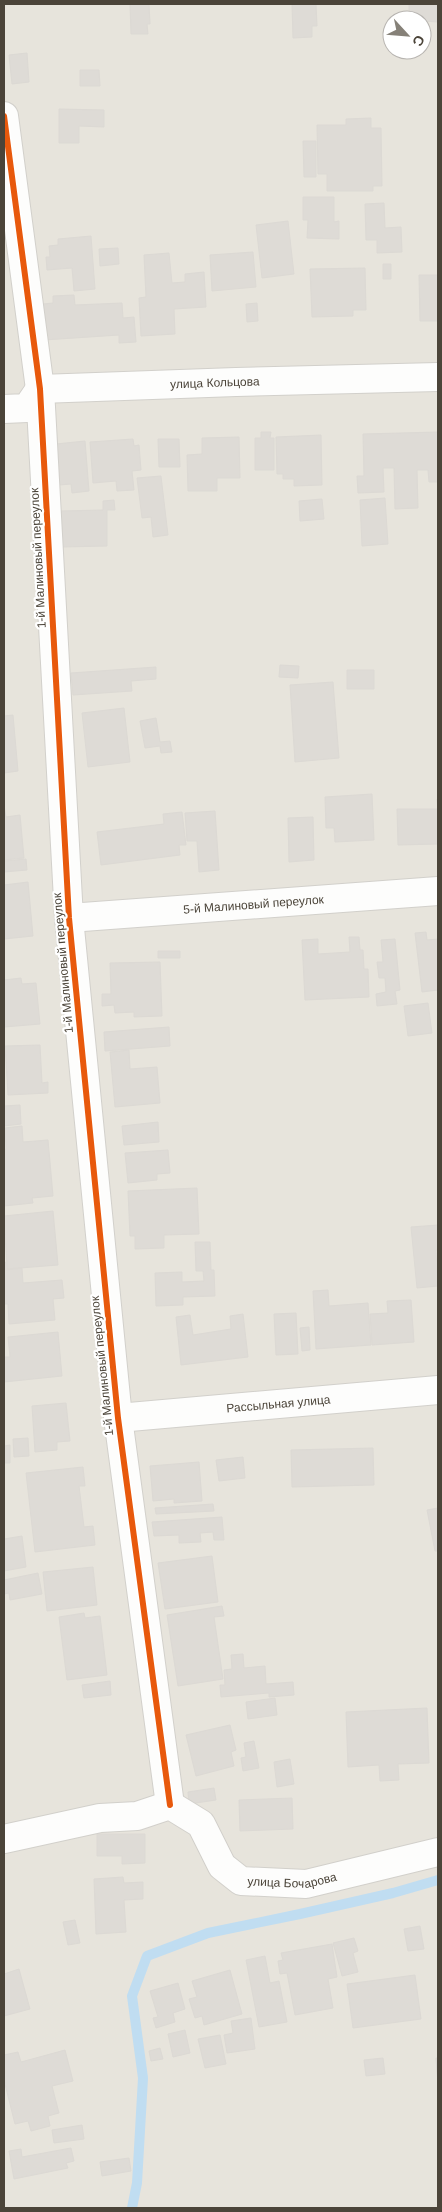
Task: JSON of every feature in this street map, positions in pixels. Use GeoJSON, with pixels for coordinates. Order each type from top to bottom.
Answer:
{"type":"FeatureCollection","features":[{"type":"Feature","properties":{"kind":"street","name":"1-й Малиновый переулок"},"geometry":{"type":"LineString","coordinates":[[4,116],[40,389],[69,918],[118,1418],[170,1805]]}},
{"type":"Feature","properties":{"kind":"street","name":"улица Кольцова"},"geometry":{"type":"LineString","coordinates":[[40,389],[438,377]]}},
{"type":"Feature","properties":{"kind":"street"},"geometry":{"type":"LineString","coordinates":[[4,409],[27,408],[40,389]]}},
{"type":"Feature","properties":{"kind":"street","name":"5-й Малиновый переулок"},"geometry":{"type":"LineString","coordinates":[[69,918],[438,891]]}},
{"type":"Feature","properties":{"kind":"street","name":"Рассыльная улица"},"geometry":{"type":"LineString","coordinates":[[118,1418],[438,1390]]}},
{"type":"Feature","properties":{"kind":"street"},"geometry":{"type":"LineString","coordinates":[[4,1838],[100,1818],[137,1816],[170,1805]]}},
{"type":"Feature","properties":{"kind":"street","name":"улица Бочарова"},"geometry":{"type":"LineString","coordinates":[[170,1805],[201,1824],[222,1866],[242,1881],[306,1884],[438,1852]]}},
{"type":"Feature","properties":{"kind":"shaded area"},"geometry":{"type":"Polygon","coordinates":[[[4,4],[438,4],[438,2208],[4,2208],[4,4]]]}},
{"type":"Feature","properties":{"kind":"building"},"geometry":{"type":"Polygon","coordinates":[[[130,4],[149,4],[150,24],[147,24],[148,34],[131,34],[130,4]]]}},
{"type":"Feature","properties":{"kind":"building"},"geometry":{"type":"Polygon","coordinates":[[[292,4],[316,4],[317,26],[312,26],[312,37],[293,38],[292,4]]]}},
{"type":"Feature","properties":{"kind":"building"},"geometry":{"type":"Polygon","coordinates":[[[409,4],[438,4],[438,22],[432,22],[432,10],[409,10],[409,4]]]}},
{"type":"Feature","properties":{"kind":"building"},"geometry":{"type":"Polygon","coordinates":[[[27,53],[29,82],[12,84],[9,55],[27,53]]]}},
{"type":"Feature","properties":{"kind":"building"},"geometry":{"type":"Polygon","coordinates":[[[80,70],[99,70],[100,86],[80,86],[80,70]]]}},
{"type":"Feature","properties":{"kind":"building"},"geometry":{"type":"Polygon","coordinates":[[[59,109],[104,110],[104,127],[79,126],[79,143],[59,143],[59,109]]]}},
{"type":"Feature","properties":{"kind":"building"},"geometry":{"type":"Polygon","coordinates":[[[371,118],[371,128],[381,128],[382,186],[373,186],[373,191],[327,191],[327,174],[318,174],[317,125],[346,125],[346,119],[371,118]]]}},
{"type":"Feature","properties":{"kind":"building"},"geometry":{"type":"Polygon","coordinates":[[[303,141],[316,141],[316,177],[304,177],[303,141]]]}},
{"type":"Feature","properties":{"kind":"building"},"geometry":{"type":"Polygon","coordinates":[[[303,197],[334,197],[334,222],[339,221],[339,239],[307,238],[308,220],[303,220],[303,197]]]}},
{"type":"Feature","properties":{"kind":"building"},"geometry":{"type":"Polygon","coordinates":[[[384,203],[385,228],[401,227],[402,252],[377,253],[377,240],[366,240],[365,204],[384,203]]]}},
{"type":"Feature","properties":{"kind":"building"},"geometry":{"type":"Polygon","coordinates":[[[288,221],[294,274],[262,278],[256,225],[288,221]]]}},
{"type":"Feature","properties":{"kind":"building"},"geometry":{"type":"Polygon","coordinates":[[[91,236],[95,289],[74,291],[72,268],[47,270],[46,257],[50,257],[49,246],[58,245],[58,239],[91,236]]]}},
{"type":"Feature","properties":{"kind":"building"},"geometry":{"type":"Polygon","coordinates":[[[118,248],[119,264],[100,266],[99,249],[118,248]]]}},
{"type":"Feature","properties":{"kind":"building"},"geometry":{"type":"Polygon","coordinates":[[[253,252],[256,287],[212,291],[210,255],[253,252]]]}},
{"type":"Feature","properties":{"kind":"building"},"geometry":{"type":"Polygon","coordinates":[[[169,253],[172,283],[185,282],[185,274],[204,272],[206,307],[174,309],[175,334],[141,336],[139,298],[146,297],[144,255],[169,253]]]}},
{"type":"Feature","properties":{"kind":"building"},"geometry":{"type":"Polygon","coordinates":[[[383,264],[391,264],[391,279],[383,279],[383,264]]]}},
{"type":"Feature","properties":{"kind":"building"},"geometry":{"type":"Polygon","coordinates":[[[365,268],[366,310],[353,310],[353,316],[312,317],[310,269],[365,268]]]}},
{"type":"Feature","properties":{"kind":"building"},"geometry":{"type":"Polygon","coordinates":[[[419,275],[438,275],[438,321],[420,321],[419,275]]]}},
{"type":"Feature","properties":{"kind":"building"},"geometry":{"type":"Polygon","coordinates":[[[74,295],[75,305],[122,303],[123,318],[134,317],[136,342],[119,343],[119,335],[44,340],[43,304],[53,303],[53,296],[74,295]]]}},
{"type":"Feature","properties":{"kind":"building"},"geometry":{"type":"Polygon","coordinates":[[[257,303],[258,321],[247,322],[246,304],[257,303]]]}},
{"type":"Feature","properties":{"kind":"building"},"geometry":{"type":"Polygon","coordinates":[[[261,432],[271,432],[270,438],[274,438],[274,470],[255,470],[255,438],[261,438],[261,432]]]}},
{"type":"Feature","properties":{"kind":"building"},"geometry":{"type":"Polygon","coordinates":[[[438,432],[438,482],[429,482],[428,470],[417,470],[418,508],[395,509],[394,468],[383,468],[384,492],[358,493],[357,476],[364,476],[363,434],[438,432]]]}},
{"type":"Feature","properties":{"kind":"building"},"geometry":{"type":"Polygon","coordinates":[[[321,435],[322,485],[294,486],[294,479],[283,479],[283,474],[277,474],[276,437],[321,435]]]}},
{"type":"Feature","properties":{"kind":"building"},"geometry":{"type":"Polygon","coordinates":[[[239,437],[240,478],[217,478],[217,491],[188,491],[187,455],[202,454],[202,438],[239,437]]]}},
{"type":"Feature","properties":{"kind":"building"},"geometry":{"type":"Polygon","coordinates":[[[133,439],[134,446],[139,445],[141,470],[132,471],[134,490],[117,491],[116,481],[93,483],[90,442],[133,439]]]}},
{"type":"Feature","properties":{"kind":"building"},"geometry":{"type":"Polygon","coordinates":[[[158,439],[179,439],[180,467],[159,467],[158,439]]]}},
{"type":"Feature","properties":{"kind":"building"},"geometry":{"type":"Polygon","coordinates":[[[85,441],[89,491],[72,493],[71,484],[59,485],[56,444],[85,441]]]}},
{"type":"Feature","properties":{"kind":"building"},"geometry":{"type":"Polygon","coordinates":[[[161,476],[168,535],[153,537],[151,517],[142,518],[137,478],[161,476]]]}},
{"type":"Feature","properties":{"kind":"building"},"geometry":{"type":"Polygon","coordinates":[[[385,498],[388,544],[362,546],[360,500],[385,498]]]}},
{"type":"Feature","properties":{"kind":"building"},"geometry":{"type":"Polygon","coordinates":[[[322,499],[324,519],[300,521],[299,501],[322,499]]]}},
{"type":"Feature","properties":{"kind":"building"},"geometry":{"type":"Polygon","coordinates":[[[114,500],[115,510],[107,510],[107,546],[61,547],[61,511],[103,510],[103,501],[114,500]]]}},
{"type":"Feature","properties":{"kind":"building"},"geometry":{"type":"Polygon","coordinates":[[[280,665],[299,666],[298,678],[279,677],[280,665]]]}},
{"type":"Feature","properties":{"kind":"building"},"geometry":{"type":"Polygon","coordinates":[[[156,667],[156,679],[131,681],[132,691],[73,695],[71,673],[156,667]]]}},
{"type":"Feature","properties":{"kind":"building"},"geometry":{"type":"Polygon","coordinates":[[[347,670],[374,670],[374,689],[347,689],[347,670]]]}},
{"type":"Feature","properties":{"kind":"building"},"geometry":{"type":"Polygon","coordinates":[[[333,682],[339,758],[295,762],[290,685],[333,682]]]}},
{"type":"Feature","properties":{"kind":"building"},"geometry":{"type":"Polygon","coordinates":[[[124,708],[130,762],[88,767],[82,713],[124,708]]]}},
{"type":"Feature","properties":{"kind":"building"},"geometry":{"type":"Polygon","coordinates":[[[13,715],[18,771],[4,773],[4,716],[13,715]]]}},
{"type":"Feature","properties":{"kind":"building"},"geometry":{"type":"Polygon","coordinates":[[[156,718],[160,742],[170,741],[172,752],[161,753],[160,746],[145,748],[140,721],[156,718]]]}},
{"type":"Feature","properties":{"kind":"building"},"geometry":{"type":"Polygon","coordinates":[[[372,794],[374,840],[335,842],[334,828],[326,828],[325,797],[372,794]]]}},
{"type":"Feature","properties":{"kind":"building"},"geometry":{"type":"Polygon","coordinates":[[[4,805],[6,817],[20,815],[24,858],[4,860],[4,805]]]}},
{"type":"Feature","properties":{"kind":"building"},"geometry":{"type":"Polygon","coordinates":[[[397,809],[438,809],[438,844],[398,845],[397,809]]]}},
{"type":"Feature","properties":{"kind":"building"},"geometry":{"type":"Polygon","coordinates":[[[215,811],[219,870],[199,872],[197,841],[187,841],[185,813],[215,811]]]}},
{"type":"Feature","properties":{"kind":"building"},"geometry":{"type":"Polygon","coordinates":[[[182,812],[186,845],[179,845],[180,855],[101,865],[97,832],[164,824],[163,814],[182,812]]]}},
{"type":"Feature","properties":{"kind":"building"},"geometry":{"type":"Polygon","coordinates":[[[313,817],[314,860],[289,862],[288,818],[313,817]]]}},
{"type":"Feature","properties":{"kind":"building"},"geometry":{"type":"Polygon","coordinates":[[[26,859],[27,870],[4,872],[4,861],[26,859]]]}},
{"type":"Feature","properties":{"kind":"building"},"geometry":{"type":"Polygon","coordinates":[[[28,882],[33,936],[4,939],[4,885],[28,882]]]}},
{"type":"Feature","properties":{"kind":"building"},"geometry":{"type":"Polygon","coordinates":[[[426,932],[427,940],[438,939],[438,990],[422,992],[415,933],[426,932]]]}},
{"type":"Feature","properties":{"kind":"building"},"geometry":{"type":"Polygon","coordinates":[[[349,937],[359,937],[360,950],[363,950],[364,969],[368,969],[369,997],[305,1000],[302,940],[318,939],[318,954],[350,952],[349,937]]]}},
{"type":"Feature","properties":{"kind":"building"},"geometry":{"type":"Polygon","coordinates":[[[395,939],[400,990],[395,991],[397,1004],[377,1006],[376,994],[386,992],[385,978],[379,978],[377,962],[383,962],[381,940],[395,939]]]}},
{"type":"Feature","properties":{"kind":"building"},"geometry":{"type":"Polygon","coordinates":[[[158,951],[180,951],[180,958],[158,958],[158,951]]]}},
{"type":"Feature","properties":{"kind":"building"},"geometry":{"type":"Polygon","coordinates":[[[160,962],[162,1016],[134,1017],[134,1012],[115,1013],[114,1005],[102,1006],[102,994],[111,994],[110,963],[160,962]]]}},
{"type":"Feature","properties":{"kind":"building"},"geometry":{"type":"Polygon","coordinates":[[[21,978],[22,984],[36,983],[40,1024],[4,1027],[4,980],[21,978]]]}},
{"type":"Feature","properties":{"kind":"building"},"geometry":{"type":"Polygon","coordinates":[[[428,1003],[432,1033],[408,1036],[404,1006],[428,1003]]]}},
{"type":"Feature","properties":{"kind":"building"},"geometry":{"type":"Polygon","coordinates":[[[169,1027],[170,1046],[105,1051],[104,1032],[169,1027]]]}},
{"type":"Feature","properties":{"kind":"building"},"geometry":{"type":"Polygon","coordinates":[[[40,1045],[42,1083],[48,1082],[48,1093],[8,1095],[5,1046],[40,1045]]]}},
{"type":"Feature","properties":{"kind":"building"},"geometry":{"type":"Polygon","coordinates":[[[129,1050],[130,1069],[157,1067],[160,1103],[115,1107],[110,1052],[129,1050]]]}},
{"type":"Feature","properties":{"kind":"building"},"geometry":{"type":"Polygon","coordinates":[[[20,1105],[21,1124],[4,1126],[4,1106],[20,1105]]]}},
{"type":"Feature","properties":{"kind":"building"},"geometry":{"type":"Polygon","coordinates":[[[158,1122],[159,1142],[124,1145],[122,1126],[158,1122]]]}},
{"type":"Feature","properties":{"kind":"building"},"geometry":{"type":"Polygon","coordinates":[[[22,1126],[23,1142],[48,1140],[53,1196],[32,1198],[33,1203],[4,1206],[5,1128],[22,1126]]]}},
{"type":"Feature","properties":{"kind":"building"},"geometry":{"type":"Polygon","coordinates":[[[168,1150],[170,1173],[157,1174],[157,1180],[128,1183],[125,1153],[168,1150]]]}},
{"type":"Feature","properties":{"kind":"building"},"geometry":{"type":"Polygon","coordinates":[[[197,1188],[199,1234],[164,1235],[164,1248],[135,1249],[135,1236],[130,1236],[128,1191],[197,1188]]]}},
{"type":"Feature","properties":{"kind":"building"},"geometry":{"type":"Polygon","coordinates":[[[53,1211],[58,1265],[7,1269],[4,1216],[53,1211]]]}},
{"type":"Feature","properties":{"kind":"building"},"geometry":{"type":"Polygon","coordinates":[[[438,1225],[438,1250],[436,1250],[438,1286],[417,1288],[411,1227],[438,1225]]]}},
{"type":"Feature","properties":{"kind":"building"},"geometry":{"type":"Polygon","coordinates":[[[195,1242],[210,1242],[211,1270],[214,1270],[215,1296],[183,1297],[183,1305],[156,1306],[155,1273],[182,1272],[182,1282],[204,1281],[203,1271],[196,1271],[195,1242]]]}},
{"type":"Feature","properties":{"kind":"building"},"geometry":{"type":"Polygon","coordinates":[[[6,1262],[6,1270],[22,1268],[23,1283],[62,1280],[64,1298],[53,1299],[55,1320],[9,1324],[8,1304],[4,1304],[4,1263],[6,1262]]]}},
{"type":"Feature","properties":{"kind":"building"},"geometry":{"type":"Polygon","coordinates":[[[328,1290],[329,1306],[368,1303],[371,1345],[316,1349],[313,1291],[328,1290]]]}},
{"type":"Feature","properties":{"kind":"building"},"geometry":{"type":"Polygon","coordinates":[[[411,1300],[414,1342],[372,1345],[370,1314],[388,1313],[387,1301],[411,1300]]]}},
{"type":"Feature","properties":{"kind":"building"},"geometry":{"type":"Polygon","coordinates":[[[296,1313],[298,1354],[276,1355],[274,1314],[296,1313]]]}},
{"type":"Feature","properties":{"kind":"building"},"geometry":{"type":"Polygon","coordinates":[[[243,1314],[248,1357],[181,1365],[176,1317],[190,1315],[193,1335],[231,1329],[230,1316],[243,1314]]]}},
{"type":"Feature","properties":{"kind":"building"},"geometry":{"type":"Polygon","coordinates":[[[309,1327],[310,1350],[302,1351],[300,1328],[309,1327]]]}},
{"type":"Feature","properties":{"kind":"building"},"geometry":{"type":"Polygon","coordinates":[[[58,1332],[62,1376],[4,1382],[4,1357],[10,1357],[8,1337],[58,1332]]]}},
{"type":"Feature","properties":{"kind":"building"},"geometry":{"type":"Polygon","coordinates":[[[66,1403],[70,1441],[57,1442],[57,1450],[35,1452],[32,1406],[66,1403]]]}},
{"type":"Feature","properties":{"kind":"building"},"geometry":{"type":"Polygon","coordinates":[[[28,1438],[29,1456],[14,1457],[13,1439],[28,1438]]]}},
{"type":"Feature","properties":{"kind":"building"},"geometry":{"type":"Polygon","coordinates":[[[10,1445],[10,1463],[4,1463],[4,1446],[10,1445]]]}},
{"type":"Feature","properties":{"kind":"building"},"geometry":{"type":"Polygon","coordinates":[[[373,1448],[374,1485],[292,1487],[291,1450],[373,1448]]]}},
{"type":"Feature","properties":{"kind":"building"},"geometry":{"type":"Polygon","coordinates":[[[243,1457],[245,1478],[219,1481],[216,1460],[243,1457]]]}},
{"type":"Feature","properties":{"kind":"building"},"geometry":{"type":"Polygon","coordinates":[[[199,1462],[202,1501],[174,1503],[174,1499],[153,1501],[150,1466],[199,1462]]]}},
{"type":"Feature","properties":{"kind":"building"},"geometry":{"type":"Polygon","coordinates":[[[83,1467],[85,1486],[79,1486],[84,1527],[93,1526],[95,1545],[35,1552],[26,1473],[83,1467]]]}},
{"type":"Feature","properties":{"kind":"building"},"geometry":{"type":"Polygon","coordinates":[[[213,1504],[214,1511],[156,1514],[155,1508],[213,1504]]]}},
{"type":"Feature","properties":{"kind":"building"},"geometry":{"type":"Polygon","coordinates":[[[438,1508],[438,1551],[435,1551],[427,1510],[438,1508]]]}},
{"type":"Feature","properties":{"kind":"building"},"geometry":{"type":"Polygon","coordinates":[[[222,1517],[224,1540],[214,1540],[213,1532],[200,1533],[201,1542],[179,1543],[179,1535],[154,1536],[152,1522],[222,1517]]]}},
{"type":"Feature","properties":{"kind":"building"},"geometry":{"type":"Polygon","coordinates":[[[22,1536],[26,1567],[4,1571],[4,1539],[22,1536]]]}},
{"type":"Feature","properties":{"kind":"building"},"geometry":{"type":"Polygon","coordinates":[[[212,1556],[218,1602],[165,1609],[158,1563],[212,1556]]]}},
{"type":"Feature","properties":{"kind":"building"},"geometry":{"type":"Polygon","coordinates":[[[93,1567],[97,1605],[47,1611],[43,1572],[93,1567]]]}},
{"type":"Feature","properties":{"kind":"building"},"geometry":{"type":"Polygon","coordinates":[[[38,1573],[42,1594],[10,1600],[9,1593],[4,1594],[4,1580],[38,1573]]]}},
{"type":"Feature","properties":{"kind":"building"},"geometry":{"type":"Polygon","coordinates":[[[222,1606],[224,1616],[214,1617],[223,1679],[178,1686],[167,1615],[222,1606]]]}},
{"type":"Feature","properties":{"kind":"building"},"geometry":{"type":"Polygon","coordinates":[[[84,1613],[85,1618],[100,1616],[107,1675],[67,1680],[59,1617],[84,1613]]]}},
{"type":"Feature","properties":{"kind":"building"},"geometry":{"type":"Polygon","coordinates":[[[243,1654],[244,1668],[265,1666],[266,1684],[293,1682],[294,1695],[269,1697],[269,1693],[221,1697],[220,1685],[225,1685],[224,1670],[232,1669],[231,1655],[243,1654]]]}},
{"type":"Feature","properties":{"kind":"building"},"geometry":{"type":"Polygon","coordinates":[[[110,1681],[111,1695],[84,1698],[82,1685],[110,1681]]]}},
{"type":"Feature","properties":{"kind":"building"},"geometry":{"type":"Polygon","coordinates":[[[275,1698],[277,1715],[248,1719],[246,1702],[275,1698]]]}},
{"type":"Feature","properties":{"kind":"building"},"geometry":{"type":"Polygon","coordinates":[[[427,1708],[429,1763],[398,1764],[399,1780],[380,1781],[379,1765],[348,1767],[346,1712],[427,1708]]]}},
{"type":"Feature","properties":{"kind":"building"},"geometry":{"type":"Polygon","coordinates":[[[230,1725],[236,1750],[231,1752],[234,1766],[196,1776],[186,1735],[230,1725]]]}},
{"type":"Feature","properties":{"kind":"building"},"geometry":{"type":"Polygon","coordinates":[[[254,1741],[259,1768],[243,1771],[241,1758],[246,1757],[244,1743],[254,1741]]]}},
{"type":"Feature","properties":{"kind":"building"},"geometry":{"type":"Polygon","coordinates":[[[290,1759],[294,1784],[277,1787],[274,1762],[290,1759]]]}},
{"type":"Feature","properties":{"kind":"building"},"geometry":{"type":"Polygon","coordinates":[[[214,1788],[216,1800],[189,1804],[188,1792],[214,1788]]]}},
{"type":"Feature","properties":{"kind":"building"},"geometry":{"type":"Polygon","coordinates":[[[292,1798],[293,1829],[240,1831],[239,1800],[292,1798]]]}},
{"type":"Feature","properties":{"kind":"building"},"geometry":{"type":"Polygon","coordinates":[[[97,1834],[145,1834],[145,1863],[122,1864],[122,1856],[97,1856],[97,1834]]]}},
{"type":"Feature","properties":{"kind":"building"},"geometry":{"type":"Polygon","coordinates":[[[123,1877],[124,1883],[143,1882],[143,1899],[124,1900],[126,1932],[96,1934],[94,1879],[123,1877]]]}},
{"type":"Feature","properties":{"kind":"building"},"geometry":{"type":"Polygon","coordinates":[[[75,1920],[80,1943],[68,1945],[63,1922],[75,1920]]]}},
{"type":"Feature","properties":{"kind":"building"},"geometry":{"type":"Polygon","coordinates":[[[420,1926],[424,1949],[408,1951],[404,1929],[420,1926]]]}},
{"type":"Feature","properties":{"kind":"building"},"geometry":{"type":"Polygon","coordinates":[[[354,1938],[358,1951],[353,1953],[358,1972],[342,1976],[333,1943],[354,1938]]]}},
{"type":"Feature","properties":{"kind":"building"},"geometry":{"type":"Polygon","coordinates":[[[332,1944],[337,1977],[328,1979],[333,2008],[295,2015],[287,1973],[280,1974],[278,1961],[283,1960],[281,1953],[332,1944]]]}},
{"type":"Feature","properties":{"kind":"building"},"geometry":{"type":"Polygon","coordinates":[[[265,1956],[270,1983],[279,1981],[287,2022],[259,2027],[246,1960],[265,1956]]]}},
{"type":"Feature","properties":{"kind":"building"},"geometry":{"type":"Polygon","coordinates":[[[19,1969],[30,2009],[4,2016],[4,1974],[19,1969]]]}},
{"type":"Feature","properties":{"kind":"building"},"geometry":{"type":"Polygon","coordinates":[[[230,1970],[242,2014],[204,2025],[202,2016],[195,2018],[189,1999],[197,1997],[192,1981],[230,1970]]]}},
{"type":"Feature","properties":{"kind":"building"},"geometry":{"type":"Polygon","coordinates":[[[415,1975],[421,2019],[353,2028],[347,1984],[415,1975]]]}},
{"type":"Feature","properties":{"kind":"building"},"geometry":{"type":"Polygon","coordinates":[[[178,1983],[185,2009],[173,2013],[175,2022],[156,2028],[153,2018],[158,2017],[150,1991],[178,1983]]]}},
{"type":"Feature","properties":{"kind":"building"},"geometry":{"type":"Polygon","coordinates":[[[251,2018],[255,2049],[227,2053],[224,2035],[233,2033],[231,2021],[251,2018]]]}},
{"type":"Feature","properties":{"kind":"building"},"geometry":{"type":"Polygon","coordinates":[[[185,2030],[190,2053],[173,2057],[168,2034],[185,2030]]]}},
{"type":"Feature","properties":{"kind":"building"},"geometry":{"type":"Polygon","coordinates":[[[220,2035],[226,2064],[205,2068],[198,2039],[220,2035]]]}},
{"type":"Feature","properties":{"kind":"building"},"geometry":{"type":"Polygon","coordinates":[[[160,2048],[163,2059],[151,2061],[149,2051],[160,2048]]]}},
{"type":"Feature","properties":{"kind":"building"},"geometry":{"type":"Polygon","coordinates":[[[65,2050],[73,2081],[52,2086],[59,2113],[48,2116],[50,2126],[31,2131],[28,2121],[15,2124],[4,2080],[4,2055],[18,2052],[21,2062],[65,2050]]]}},
{"type":"Feature","properties":{"kind":"building"},"geometry":{"type":"Polygon","coordinates":[[[383,2058],[385,2074],[366,2076],[364,2060],[383,2058]]]}},
{"type":"Feature","properties":{"kind":"building"},"geometry":{"type":"Polygon","coordinates":[[[436,2058],[438,2058],[438,2084],[436,2058]]]}},
{"type":"Feature","properties":{"kind":"building"},"geometry":{"type":"Polygon","coordinates":[[[82,2125],[84,2139],[54,2143],[52,2130],[82,2125]]]}},
{"type":"Feature","properties":{"kind":"building"},"geometry":{"type":"Polygon","coordinates":[[[71,2148],[74,2161],[66,2163],[68,2168],[14,2179],[9,2151],[21,2149],[22,2157],[71,2148]]]}},
{"type":"Feature","properties":{"kind":"building"},"geometry":{"type":"Polygon","coordinates":[[[129,2158],[131,2171],[102,2176],[100,2162],[129,2158]]]}},
{"type":"Feature","properties":{"kind":"waterway"},"geometry":{"type":"LineString","coordinates":[[132,2208],[137,2183],[143,2078],[132,1996],[147,1956],[208,1933],[393,1893],[438,1880]]}},
{"type":"Feature","properties":{"kind":"cycle path"},"geometry":{"type":"LineString","coordinates":[[4,116],[40,389],[69,918],[118,1418],[170,1805]]}}]}
